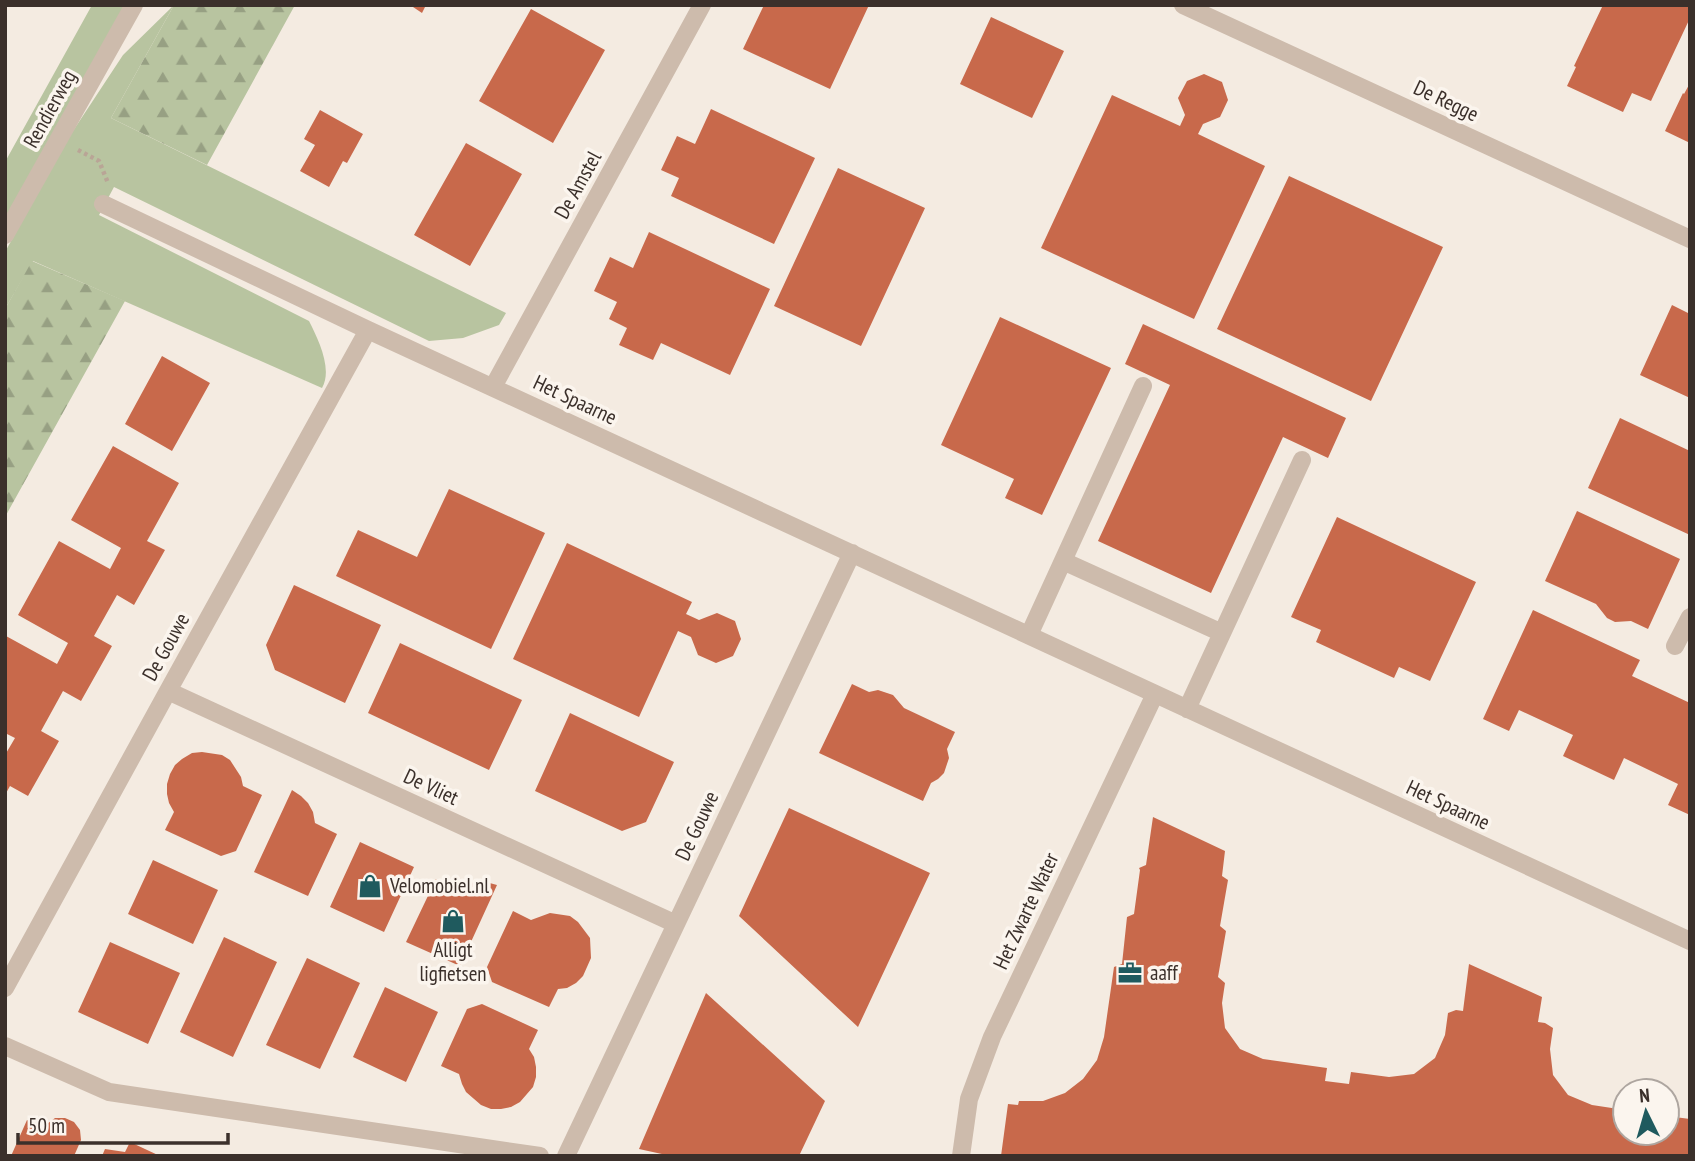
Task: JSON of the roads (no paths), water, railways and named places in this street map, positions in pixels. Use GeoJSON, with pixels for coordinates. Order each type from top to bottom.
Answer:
{"type":"FeatureCollection","features":[{"type":"Feature","properties":{"kind":"street","name":"Rendierweg"},"geometry":{"type":"LineString","coordinates":[[5,235],[134,5]]}},
{"type":"Feature","properties":{"kind":"street","name":"De Amstel"},"geometry":{"type":"LineString","coordinates":[[493,387],[702,5]]}},
{"type":"Feature","properties":{"kind":"street","name":"De Regge"},"geometry":{"type":"LineString","coordinates":[[1183,5],[1690,239]]}},
{"type":"Feature","properties":{"kind":"street","name":"Het Spaarne"},"geometry":{"type":"LineString","coordinates":[[103,204],[1690,942]]}},
{"type":"Feature","properties":{"kind":"street","name":"De Gouwe"},"geometry":{"type":"LineString","coordinates":[[5,988],[369,330]]}},
{"type":"Feature","properties":{"kind":"street"},"geometry":{"type":"LineString","coordinates":[[1029,635],[1143,386]]}},
{"type":"Feature","properties":{"kind":"street"},"geometry":{"type":"LineString","coordinates":[[1187,709],[1302,460]]}},
{"type":"Feature","properties":{"kind":"street","name":"De Gouwe"},"geometry":{"type":"LineString","coordinates":[[566,1156],[852,553]]}},
{"type":"Feature","properties":{"kind":"street"},"geometry":{"type":"LineString","coordinates":[[1063,561],[1222,633]]}},
{"type":"Feature","properties":{"kind":"street"},"geometry":{"type":"LineString","coordinates":[[1675,646],[1690,617]]}},
{"type":"Feature","properties":{"kind":"street","name":"De Vliet"},"geometry":{"type":"LineString","coordinates":[[168,691],[676,924]]}},
{"type":"Feature","properties":{"kind":"street","name":"Het Zwarte Water"},"geometry":{"type":"LineString","coordinates":[[961,1156],[969,1100],[992,1037],[1154,694]]}},
{"type":"Feature","properties":{"kind":"street"},"geometry":{"type":"LineString","coordinates":[[5,1046],[108,1092],[540,1156]]}},
{"type":"Feature","properties":{"kind":"place","name":"Velomobiel.nl"},"geometry":{"type":"Point","coordinates":[370,886]}},
{"type":"Feature","properties":{"kind":"place","name":"Alligt ligfietsen"},"geometry":{"type":"Point","coordinates":[453,921]}},
{"type":"Feature","properties":{"kind":"place","name":"aaff"},"geometry":{"type":"Point","coordinates":[1130,973]}}]}
